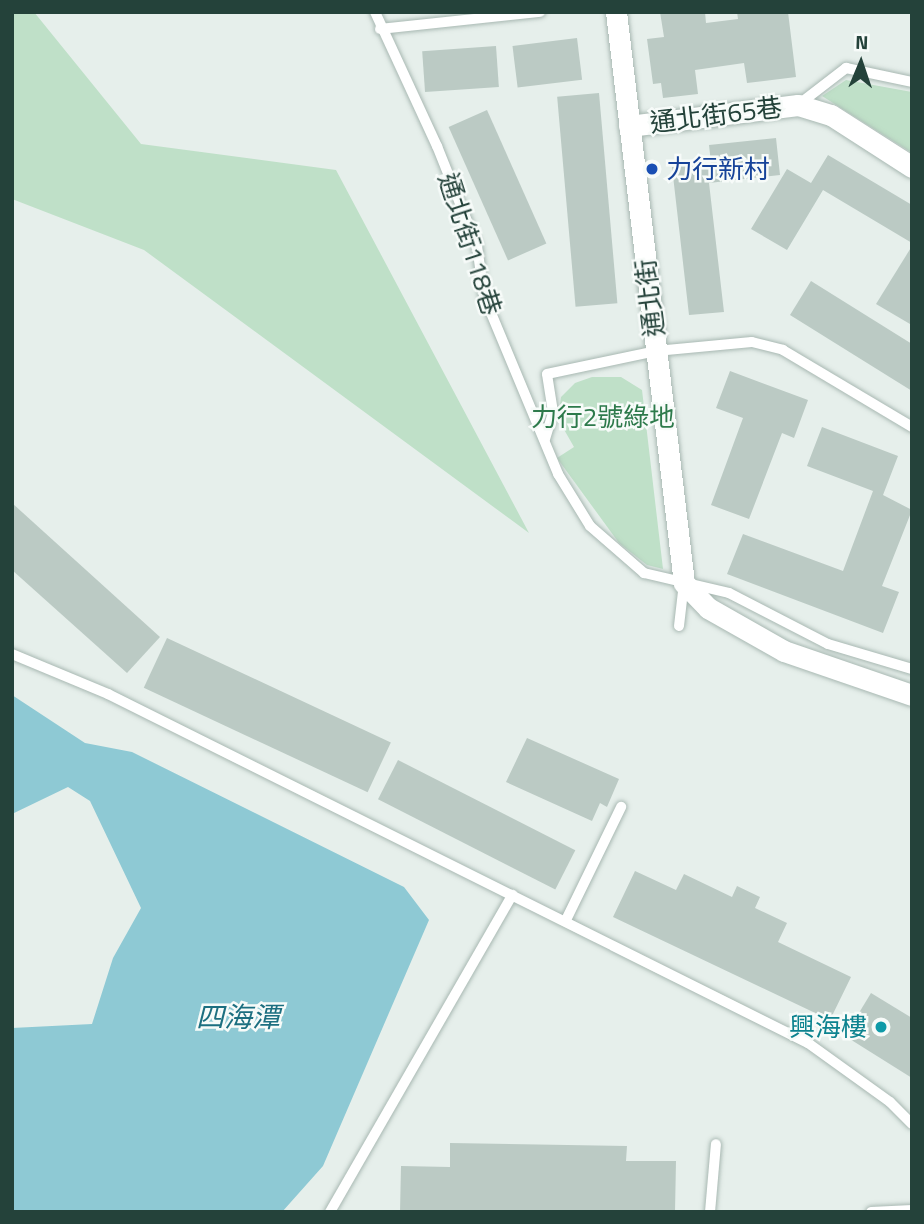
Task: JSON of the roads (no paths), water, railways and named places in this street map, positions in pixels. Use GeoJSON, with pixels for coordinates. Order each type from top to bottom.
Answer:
{"type":"FeatureCollection","features":[{"type":"Feature","properties":{"kind":"street","name":"通北街"},"geometry":{"type":"LineString","coordinates":[[616,12],[684,583]]}},
{"type":"Feature","properties":{"kind":"street","name":"通北街65巷"},"geometry":{"type":"LineString","coordinates":[[629,126],[798,105],[831,115],[912,167]]}},
{"type":"Feature","properties":{"kind":"street"},"geometry":{"type":"LineString","coordinates":[[684,583],[708,608],[784,651],[912,695]]}},
{"type":"Feature","properties":{"kind":"lane","name":"通北街118巷"},"geometry":{"type":"LineString","coordinates":[[375,12],[380,29],[437,146],[477,246],[484,296],[558,474],[590,526],[644,573],[684,583]]}},
{"type":"Feature","properties":{"kind":"lane"},"geometry":{"type":"LineString","coordinates":[[380,29],[540,12]]}},
{"type":"Feature","properties":{"kind":"lane"},"geometry":{"type":"LineString","coordinates":[[798,105],[846,68],[912,82]]}},
{"type":"Feature","properties":{"kind":"lane"},"geometry":{"type":"LineString","coordinates":[[545,439],[553,412],[547,374],[656,351],[752,342],[783,350],[912,428]]}},
{"type":"Feature","properties":{"kind":"lane"},"geometry":{"type":"LineString","coordinates":[[678,626],[684,583],[729,593],[828,644],[912,669]]}},
{"type":"Feature","properties":{"kind":"lane"},"geometry":{"type":"LineString","coordinates":[[12,654],[108,694],[808,1043],[890,1102],[912,1124]]}},
{"type":"Feature","properties":{"kind":"lane"},"geometry":{"type":"LineString","coordinates":[[566,920],[621,807]]}},
{"type":"Feature","properties":{"kind":"lane"},"geometry":{"type":"LineString","coordinates":[[330,1212],[512,895]]}},
{"type":"Feature","properties":{"kind":"lane"},"geometry":{"type":"LineString","coordinates":[[710,1212],[716,1144]]}},
{"type":"Feature","properties":{"kind":"lane"},"geometry":{"type":"LineString","coordinates":[[871,1212],[912,1210]]}},
{"type":"Feature","properties":{"kind":"water","name":"四海潭"},"geometry":{"type":"Polygon","coordinates":[[[12,695],[85,743],[132,752],[404,887],[429,920],[323,1166],[282,1212],[12,1212],[12,1028],[92,1024],[113,958],[141,908],[90,801],[68,787],[12,814],[12,695]]]}},
{"type":"Feature","properties":{"kind":"place","name":"力行新村"},"geometry":{"type":"Point","coordinates":[652,169]}},
{"type":"Feature","properties":{"kind":"place","name":"興海樓"},"geometry":{"type":"Point","coordinates":[881,1027]}},
{"type":"Feature","properties":{"kind":"park label","name":"力行2號綠地"},"geometry":{"type":"Point","coordinates":[603,417]}}]}
